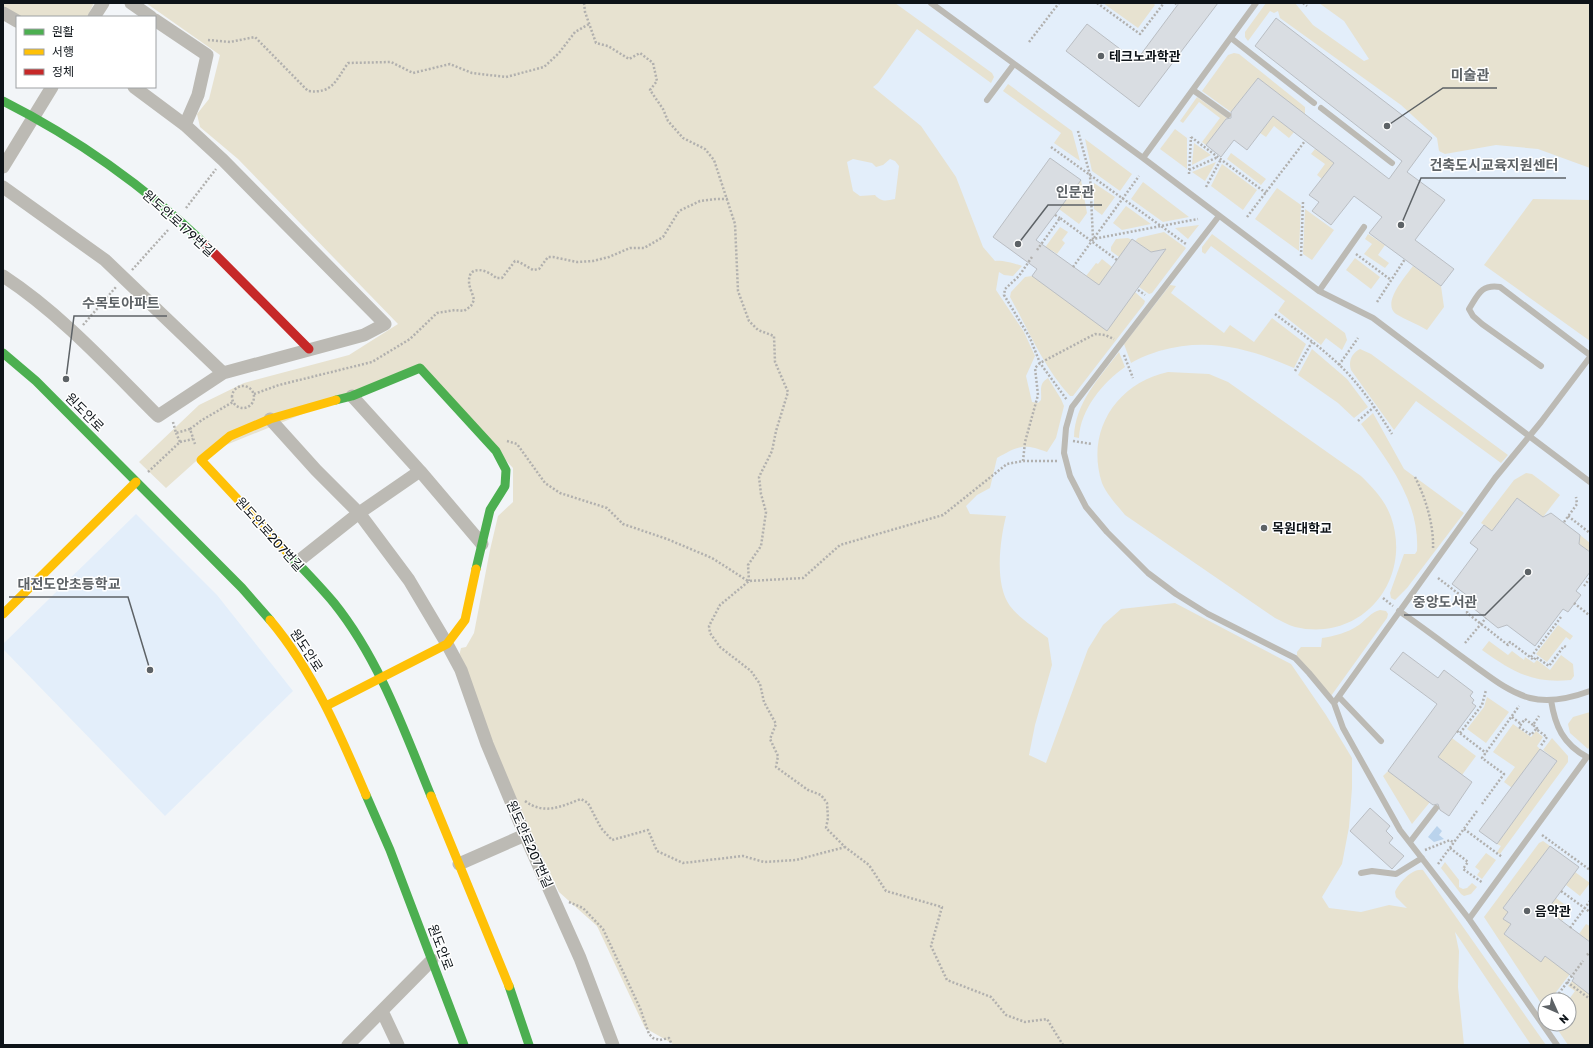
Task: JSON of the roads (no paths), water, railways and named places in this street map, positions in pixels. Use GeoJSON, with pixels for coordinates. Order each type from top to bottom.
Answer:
{"type":"FeatureCollection","features":[{"type":"Feature","properties":{"kind":"street"},"geometry":{"type":"LineString","coordinates":[[95,16],[103,3]]}},
{"type":"Feature","properties":{"kind":"street"},"geometry":{"type":"LineString","coordinates":[[131,3],[150,16]]}},
{"type":"Feature","properties":{"kind":"street"},"geometry":{"type":"LineString","coordinates":[[3,13],[16,20]]}},
{"type":"Feature","properties":{"kind":"street"},"geometry":{"type":"LineString","coordinates":[[156,21],[208,55],[198,94],[185,125]]}},
{"type":"Feature","properties":{"kind":"street"},"geometry":{"type":"LineString","coordinates":[[3,167],[51,88]]}},
{"type":"Feature","properties":{"kind":"street"},"geometry":{"type":"LineString","coordinates":[[3,276],[50,313],[97,355],[158,416],[224,373],[364,335],[385,324],[223,160],[185,125],[135,88]]}},
{"type":"Feature","properties":{"kind":"street","name":"원도안로179번길"},"geometry":{"type":"LineString","coordinates":[[3,100],[34,116],[86,148],[170,212],[309,349]]}},
{"type":"Feature","properties":{"kind":"street"},"geometry":{"type":"LineString","coordinates":[[3,187],[105,260],[224,373]]}},
{"type":"Feature","properties":{"kind":"street","name":"원도안로"},"geometry":{"type":"LineString","coordinates":[[3,353],[36,381],[242,588],[273,624],[300,662],[326,706],[346,748],[390,850],[464,1045]]}},
{"type":"Feature","properties":{"kind":"street","name":"원도안로207번길"},"geometry":{"type":"LineString","coordinates":[[326,706],[380,678],[447,644],[464,620],[490,510],[505,486],[506,470],[492,446],[420,368],[352,396],[270,419],[230,436],[201,460],[334,603],[360,642],[380,678],[401,722],[510,989],[530,1045]]}},
{"type":"Feature","properties":{"kind":"street"},"geometry":{"type":"LineString","coordinates":[[352,396],[420,471],[482,544]]}},
{"type":"Feature","properties":{"kind":"street","name":"원도안로207번길"},"geometry":{"type":"LineString","coordinates":[[270,419],[316,470],[359,514],[409,580],[447,644],[461,670],[487,744],[525,835],[554,896],[580,958],[613,1045]]}},
{"type":"Feature","properties":{"kind":"street"},"geometry":{"type":"LineString","coordinates":[[296,563],[359,514],[420,471]]}},
{"type":"Feature","properties":{"kind":"street"},"geometry":{"type":"LineString","coordinates":[[3,614],[136,482]]}},
{"type":"Feature","properties":{"kind":"street"},"geometry":{"type":"LineString","coordinates":[[459,864],[525,835]]}},
{"type":"Feature","properties":{"kind":"street"},"geometry":{"type":"LineString","coordinates":[[348,1045],[432,960]]}},
{"type":"Feature","properties":{"kind":"street"},"geometry":{"type":"LineString","coordinates":[[382,1011],[398,1045]]}},
{"type":"Feature","properties":{"kind":"lane"},"geometry":{"type":"LineString","coordinates":[[931,3],[1143,158],[1319,291],[1373,318],[1590,482]]}},
{"type":"Feature","properties":{"kind":"lane"},"geometry":{"type":"LineString","coordinates":[[1143,158],[1256,3]]}},
{"type":"Feature","properties":{"kind":"lane"},"geometry":{"type":"LineString","coordinates":[[1231,38],[1314,103]]}},
{"type":"Feature","properties":{"kind":"lane"},"geometry":{"type":"LineString","coordinates":[[987,100],[1014,64]]}},
{"type":"Feature","properties":{"kind":"lane"},"geometry":{"type":"LineString","coordinates":[[1193,90],[1228,115]]}},
{"type":"Feature","properties":{"kind":"lane"},"geometry":{"type":"LineString","coordinates":[[1321,108],[1392,163]]}},
{"type":"Feature","properties":{"kind":"lane"},"geometry":{"type":"LineString","coordinates":[[1219,216],[1072,407],[1066,428],[1064,453],[1070,476],[1086,507],[1107,532],[1148,573],[1176,594],[1249,636],[1295,658],[1334,703],[1343,728],[1400,830],[1469,919],[1557,1045]]}},
{"type":"Feature","properties":{"kind":"lane"},"geometry":{"type":"LineString","coordinates":[[1319,291],[1364,228]]}},
{"type":"Feature","properties":{"kind":"lane"},"geometry":{"type":"LineString","coordinates":[[1334,703],[1495,478],[1530,437],[1590,356],[1500,287],[1490,286],[1482,290],[1469,309],[1473,316],[1541,366]]}},
{"type":"Feature","properties":{"kind":"lane"},"geometry":{"type":"LineString","coordinates":[[1399,611],[1507,688],[1529,698],[1551,700],[1572,697],[1590,691]]}},
{"type":"Feature","properties":{"kind":"lane"},"geometry":{"type":"LineString","coordinates":[[1339,697],[1381,741]]}},
{"type":"Feature","properties":{"kind":"lane"},"geometry":{"type":"LineString","coordinates":[[1469,919],[1587,758],[1577,752],[1563,738],[1556,726],[1551,700]]}},
{"type":"Feature","properties":{"kind":"lane"},"geometry":{"type":"LineString","coordinates":[[1410,842],[1436,808]]}},
{"type":"Feature","properties":{"kind":"lane"},"geometry":{"type":"LineString","coordinates":[[1361,873],[1383,872],[1396,874],[1422,858]]}},
{"type":"Feature","properties":{"kind":"water"},"geometry":{"type":"Polygon","coordinates":[[[1437,826],[1442,831],[1439,835],[1444,839],[1434,842],[1428,837],[1437,826]]]}},
{"type":"Feature","properties":{"kind":"place","name":"테크노과학관"},"geometry":{"type":"Point","coordinates":[1101,56]}},
{"type":"Feature","properties":{"kind":"place","name":"미술관"},"geometry":{"type":"Point","coordinates":[1387,126]}},
{"type":"Feature","properties":{"kind":"place","name":"건축도시교육지원센터"},"geometry":{"type":"Point","coordinates":[1401,225]}},
{"type":"Feature","properties":{"kind":"place","name":"인문관"},"geometry":{"type":"Point","coordinates":[1018,244]}},
{"type":"Feature","properties":{"kind":"place","name":"수목토아파트"},"geometry":{"type":"Point","coordinates":[66,379]}},
{"type":"Feature","properties":{"kind":"place","name":"목원대학교"},"geometry":{"type":"Point","coordinates":[1264,528]}},
{"type":"Feature","properties":{"kind":"place","name":"중앙도서관"},"geometry":{"type":"Point","coordinates":[1528,572]}},
{"type":"Feature","properties":{"kind":"place","name":"대전도안초등학교"},"geometry":{"type":"Point","coordinates":[150,670]}},
{"type":"Feature","properties":{"kind":"place","name":"음악관"},"geometry":{"type":"Point","coordinates":[1527,911]}}]}
